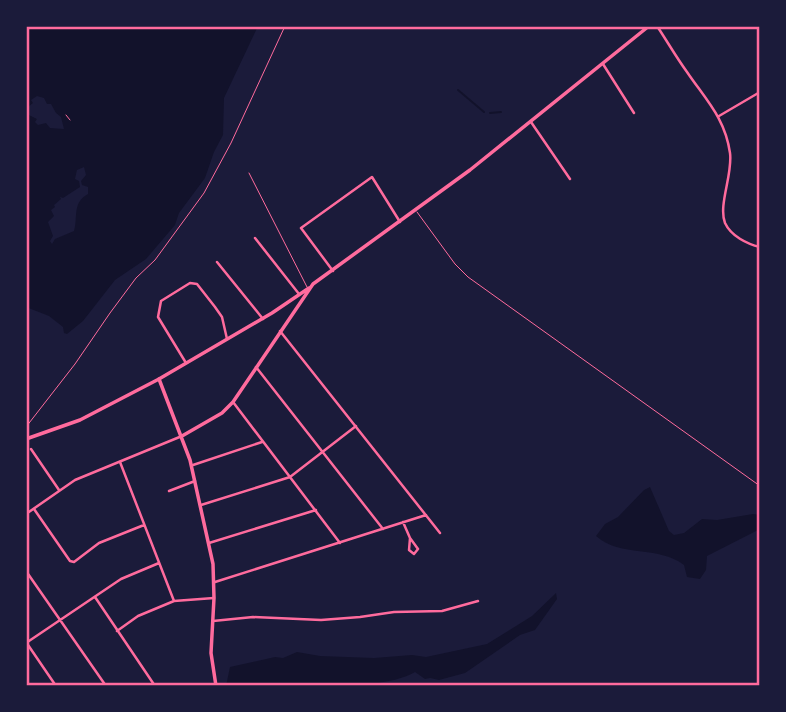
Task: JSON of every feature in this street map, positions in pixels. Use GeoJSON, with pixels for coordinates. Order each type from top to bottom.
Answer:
{"type":"FeatureCollection","features":[{"type":"Feature","properties":{"kind":"main road"},"geometry":{"type":"LineString","coordinates":[[26,439],[80,420],[159,379],[301,296],[313,284],[400,222],[531,122],[649,26]]}},
{"type":"Feature","properties":{"kind":"main road"},"geometry":{"type":"LineString","coordinates":[[182,436],[222,413],[233,402],[292,314],[301,296]]}},
{"type":"Feature","properties":{"kind":"main road"},"geometry":{"type":"LineString","coordinates":[[284,306],[292,314]]}},
{"type":"Feature","properties":{"kind":"main road"},"geometry":{"type":"LineString","coordinates":[[159,379],[191,465],[209,543],[215,582],[211,653],[216,686]]}},
{"type":"Feature","properties":{"kind":"street"},"geometry":{"type":"LineString","coordinates":[[657,26],[719,116],[726,134],[730,160],[723,211],[726,224],[746,242],[760,247]]}},
{"type":"Feature","properties":{"kind":"street"},"geometry":{"type":"LineString","coordinates":[[759,26],[760,33]]}},
{"type":"Feature","properties":{"kind":"street"},"geometry":{"type":"LineString","coordinates":[[603,64],[634,113]]}},
{"type":"Feature","properties":{"kind":"street"},"geometry":{"type":"LineString","coordinates":[[719,116],[760,92]]}},
{"type":"Feature","properties":{"kind":"street"},"geometry":{"type":"LineString","coordinates":[[531,122],[570,179]]}},
{"type":"Feature","properties":{"kind":"street"},"geometry":{"type":"LineString","coordinates":[[333,271],[301,229],[372,177],[400,222]]}},
{"type":"Feature","properties":{"kind":"street"},"geometry":{"type":"LineString","coordinates":[[255,238],[301,296]]}},
{"type":"Feature","properties":{"kind":"street"},"geometry":{"type":"LineString","coordinates":[[217,262],[263,319]]}},
{"type":"Feature","properties":{"kind":"street"},"geometry":{"type":"LineString","coordinates":[[186,363],[158,317],[161,301],[176,290],[190,283],[197,284],[222,317],[226,339]]}},
{"type":"Feature","properties":{"kind":"street"},"geometry":{"type":"LineString","coordinates":[[280,331],[440,533]]}},
{"type":"Feature","properties":{"kind":"street"},"geometry":{"type":"LineString","coordinates":[[256,367],[383,529]]}},
{"type":"Feature","properties":{"kind":"street"},"geometry":{"type":"LineString","coordinates":[[233,402],[317,509],[340,543]]}},
{"type":"Feature","properties":{"kind":"street"},"geometry":{"type":"LineString","coordinates":[[201,505],[290,477],[356,426]]}},
{"type":"Feature","properties":{"kind":"street"},"geometry":{"type":"LineString","coordinates":[[26,514],[75,480],[182,436]]}},
{"type":"Feature","properties":{"kind":"street"},"geometry":{"type":"LineString","coordinates":[[191,465],[262,442]]}},
{"type":"Feature","properties":{"kind":"street"},"geometry":{"type":"LineString","coordinates":[[31,449],[60,491]]}},
{"type":"Feature","properties":{"kind":"street"},"geometry":{"type":"LineString","coordinates":[[120,462],[174,601]]}},
{"type":"Feature","properties":{"kind":"street"},"geometry":{"type":"LineString","coordinates":[[169,491],[195,481]]}},
{"type":"Feature","properties":{"kind":"street"},"geometry":{"type":"LineString","coordinates":[[34,509],[70,561],[74,562],[99,543],[144,524]]}},
{"type":"Feature","properties":{"kind":"street"},"geometry":{"type":"LineString","coordinates":[[209,543],[317,509]]}},
{"type":"Feature","properties":{"kind":"street"},"geometry":{"type":"LineString","coordinates":[[215,582],[426,515]]}},
{"type":"Feature","properties":{"kind":"street"},"geometry":{"type":"LineString","coordinates":[[403,523],[410,538]]}},
{"type":"Feature","properties":{"kind":"street"},"geometry":{"type":"LineString","coordinates":[[56,686],[26,643],[121,579],[159,563]]}},
{"type":"Feature","properties":{"kind":"street"},"geometry":{"type":"LineString","coordinates":[[26,571],[106,686]]}},
{"type":"Feature","properties":{"kind":"street"},"geometry":{"type":"LineString","coordinates":[[95,597],[155,686]]}},
{"type":"Feature","properties":{"kind":"street"},"geometry":{"type":"LineString","coordinates":[[117,631],[138,616],[174,601],[214,598]]}},
{"type":"Feature","properties":{"kind":"street"},"geometry":{"type":"LineString","coordinates":[[213,621],[253,617],[321,620],[394,612],[442,611],[478,601]]}},
{"type":"Feature","properties":{"kind":"lane"},"geometry":{"type":"LineString","coordinates":[[249,173],[307,286]]}},
{"type":"Feature","properties":{"kind":"lane"},"geometry":{"type":"LineString","coordinates":[[415,210],[462,272],[760,486]]}},
{"type":"Feature","properties":{"kind":"path"},"geometry":{"type":"LineString","coordinates":[[26,427],[75,364],[107,316],[135,280],[155,260],[204,192],[231,143],[285,26]]}},
{"type":"Feature","properties":{"kind":"path"},"geometry":{"type":"LineString","coordinates":[[66,115],[70,120]]}},
{"type":"Feature","properties":{"kind":"shaded area"},"geometry":{"type":"Polygon","coordinates":[[[26,26],[258,26],[224,98],[223,135],[205,178],[179,213],[175,225],[146,259],[115,280],[83,321],[67,334],[64,333],[63,327],[49,316],[26,307],[26,26]],[[37,96],[31,100],[33,103],[28,107],[27,114],[37,119],[35,122],[38,125],[46,123],[50,128],[64,129],[61,117],[51,104],[37,96]],[[84,167],[77,170],[75,179],[79,181],[80,187],[63,198],[60,197],[51,210],[54,216],[48,222],[53,236],[50,241],[52,244],[55,239],[74,231],[78,206],[88,194],[88,187],[82,185],[81,181],[86,175],[84,167]]]}},
{"type":"Feature","properties":{"kind":"shaded area"},"geometry":{"type":"Polygon","coordinates":[[[650,487],[669,531],[674,535],[684,533],[702,519],[717,520],[753,514],[760,515],[760,529],[707,556],[706,570],[700,579],[687,577],[684,565],[674,559],[617,547],[596,536],[605,524],[618,517],[650,487]]]}},
{"type":"Feature","properties":{"kind":"shaded area"},"geometry":{"type":"Polygon","coordinates":[[[556,593],[557,599],[535,630],[520,635],[465,673],[439,680],[425,679],[415,672],[399,679],[352,686],[226,686],[230,667],[275,657],[283,658],[297,652],[320,656],[426,657],[487,644],[532,616],[556,593]]]}},
{"type":"Feature","properties":{"kind":"waterway"},"geometry":{"type":"LineString","coordinates":[[458,90],[484,112]]}},
{"type":"Feature","properties":{"kind":"waterway"},"geometry":{"type":"LineString","coordinates":[[490,113],[501,112]]}}]}
